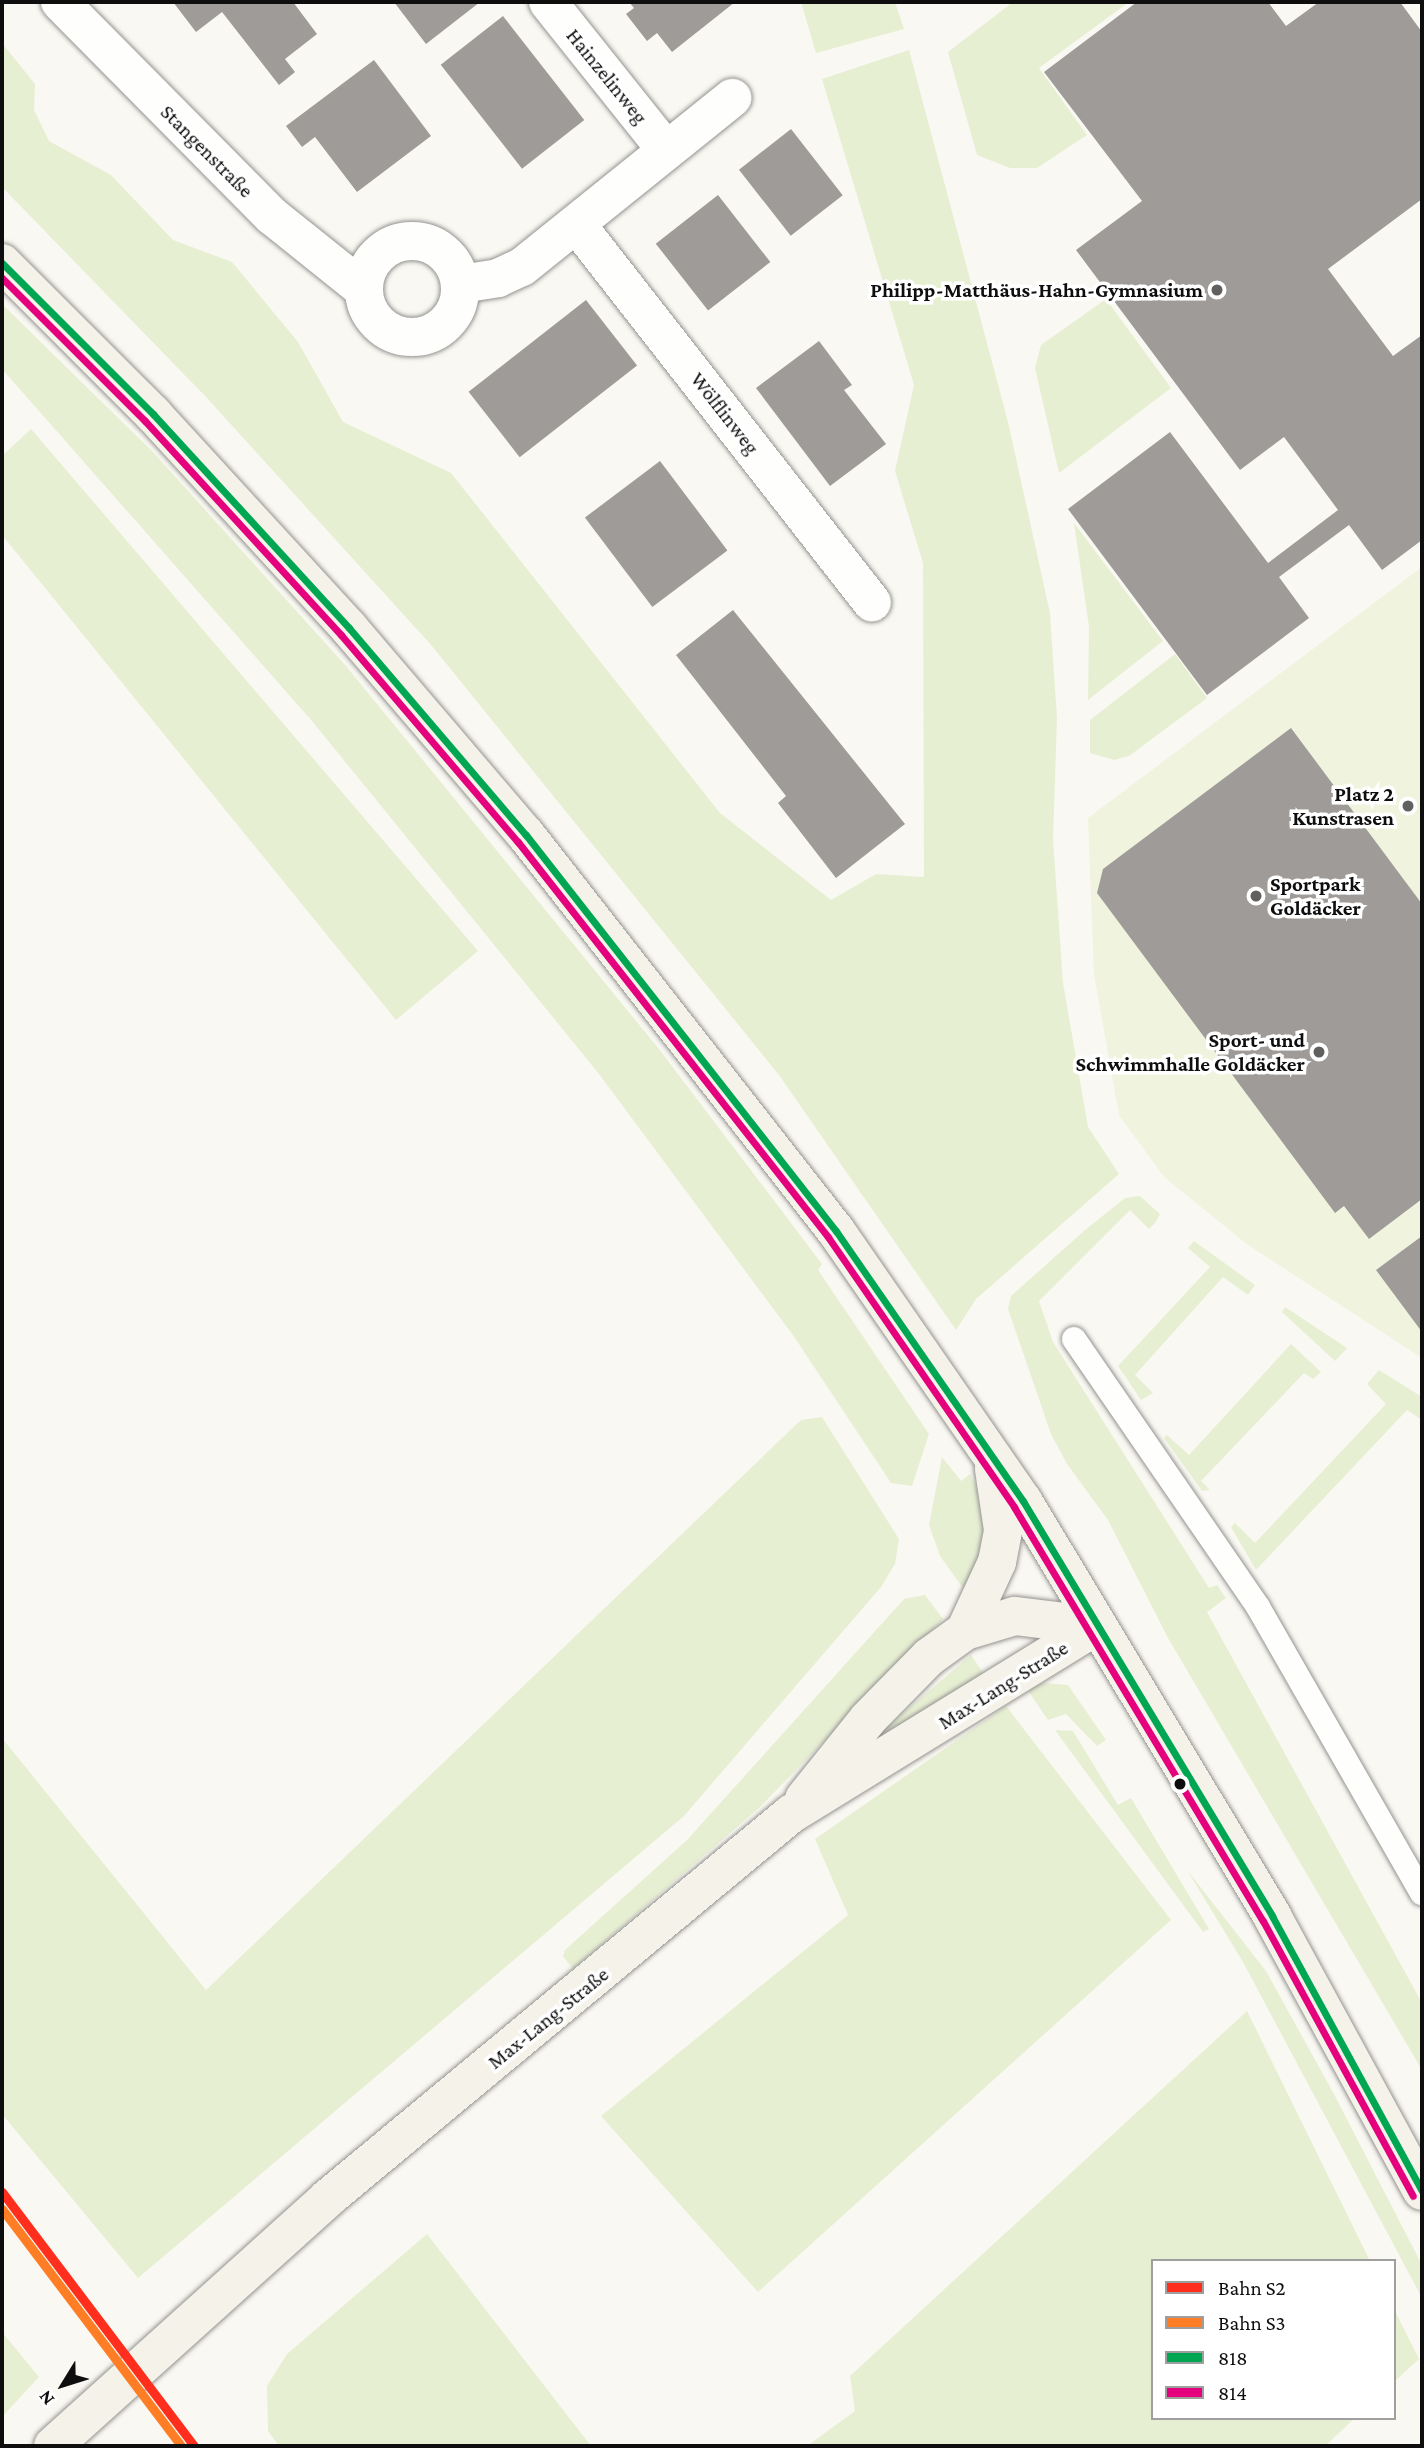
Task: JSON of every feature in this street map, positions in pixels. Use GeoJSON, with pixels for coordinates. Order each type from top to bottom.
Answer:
{"type":"FeatureCollection","features":[{"type":"Feature","properties":{"kind":"main road"},"geometry":{"type":"LineString","coordinates":[[2,262],[153,414],[349,628],[526,835],[835,1231],[992,1453],[1272,1916],[1422,2191]]}},
{"type":"Feature","properties":{"kind":"main road"},"geometry":{"type":"LineString","coordinates":[[965,1631],[996,1562],[1003,1530],[992,1453]]}},
{"type":"Feature","properties":{"kind":"main road","name":"Max-Lang-Straße"},"geometry":{"type":"LineString","coordinates":[[791,1814],[868,1719],[929,1657],[965,1631],[1015,1616],[1097,1626]]}},
{"type":"Feature","properties":{"kind":"main road","name":"Max-Lang-Straße"},"geometry":{"type":"LineString","coordinates":[[53,2446],[173,2334],[399,2139],[791,1814],[1097,1626]]}},
{"type":"Feature","properties":{"kind":"street","name":"Stangenstraße"},"geometry":{"type":"LineString","coordinates":[[60,2],[272,216],[363,289],[366,305],[385,329],[415,337],[444,326],[454,314],[461,284]]}},
{"type":"Feature","properties":{"kind":"street","name":"Hainzelinweg"},"geometry":{"type":"LineString","coordinates":[[548,2],[666,150]]}},
{"type":"Feature","properties":{"kind":"street"},"geometry":{"type":"LineString","coordinates":[[363,289],[366,273],[386,247],[418,240],[446,254],[461,284],[498,278],[522,267],[732,98]]}},
{"type":"Feature","properties":{"kind":"street","name":"Wölflinweg"},"geometry":{"type":"LineString","coordinates":[[577,225],[872,602]]}},
{"type":"Feature","properties":{"kind":"lane"},"geometry":{"type":"LineString","coordinates":[[1074,1339],[1258,1606],[1422,1893]]}},
{"type":"Feature","properties":{"kind":"green space"},"geometry":{"type":"Polygon","coordinates":[[[801,2],[895,2],[904,29],[816,53],[801,2]]]}},
{"type":"Feature","properties":{"kind":"green space"},"geometry":{"type":"Polygon","coordinates":[[[1013,2],[1129,2],[1039,68],[1087,135],[1037,168],[1010,168],[977,155],[948,52],[1013,2]]]}},
{"type":"Feature","properties":{"kind":"green space"},"geometry":{"type":"Polygon","coordinates":[[[2,43],[35,84],[34,110],[49,141],[111,175],[173,240],[232,262],[298,342],[343,422],[451,473],[720,813],[831,900],[876,874],[924,877],[923,563],[895,471],[914,385],[822,79],[909,50],[1008,422],[1050,613],[1057,718],[1053,840],[1063,983],[1088,1127],[1119,1174],[976,1299],[956,1330],[779,1075],[432,646],[207,398],[2,187],[2,43]]]}},
{"type":"Feature","properties":{"kind":"green space"},"geometry":{"type":"Polygon","coordinates":[[[1106,299],[1171,388],[1059,473],[1035,368],[1041,345],[1106,299]]]}},
{"type":"Feature","properties":{"kind":"green space"},"geometry":{"type":"Polygon","coordinates":[[[2,304],[152,451],[346,666],[659,1049],[822,1264],[818,1270],[929,1434],[912,1486],[891,1483],[795,1338],[599,1074],[312,721],[2,369],[2,304]]]}},
{"type":"Feature","properties":{"kind":"green space"},"geometry":{"type":"Polygon","coordinates":[[[31,429],[478,951],[396,1020],[2,535],[2,456],[31,429]]]}},
{"type":"Feature","properties":{"kind":"green space"},"geometry":{"type":"Polygon","coordinates":[[[1074,523],[1163,641],[1088,700],[1089,627],[1074,523]]]}},
{"type":"Feature","properties":{"kind":"green space","name":"Sportpark Goldäcker"},"geometry":{"type":"Polygon","coordinates":[[[1422,567],[1422,1358],[1248,1245],[1164,1177],[1119,1115],[1094,974],[1088,818],[1422,567]]]}},
{"type":"Feature","properties":{"kind":"green space"},"geometry":{"type":"Polygon","coordinates":[[[1175,654],[1207,698],[1129,756],[1114,760],[1090,753],[1090,720],[1175,654]]]}},
{"type":"Feature","properties":{"kind":"green space"},"geometry":{"type":"Polygon","coordinates":[[[1140,1196],[1160,1214],[1155,1223],[1149,1229],[1130,1210],[1039,1301],[1053,1342],[1209,1588],[1217,1585],[1226,1598],[1207,1612],[1422,2003],[1422,2070],[1168,1638],[1108,1520],[1067,1464],[1051,1434],[1008,1309],[1011,1296],[1085,1230],[1125,1198],[1140,1196]]]}},
{"type":"Feature","properties":{"kind":"green space"},"geometry":{"type":"Polygon","coordinates":[[[1194,1241],[1255,1285],[1248,1295],[1223,1277],[1135,1375],[1153,1393],[1141,1400],[1118,1366],[1210,1267],[1188,1248],[1194,1241]]]}},
{"type":"Feature","properties":{"kind":"green space"},"geometry":{"type":"Polygon","coordinates":[[[1285,1307],[1347,1348],[1335,1361],[1282,1312],[1285,1307]]]}},
{"type":"Feature","properties":{"kind":"green space"},"geometry":{"type":"Polygon","coordinates":[[[1291,1344],[1321,1372],[1313,1379],[1304,1373],[1201,1481],[1210,1490],[1202,1491],[1164,1438],[1167,1435],[1189,1455],[1291,1344]]]}},
{"type":"Feature","properties":{"kind":"green space"},"geometry":{"type":"Polygon","coordinates":[[[1379,1370],[1422,1397],[1422,1420],[1407,1410],[1256,1570],[1231,1527],[1235,1523],[1255,1543],[1386,1404],[1367,1384],[1379,1370]]]}},
{"type":"Feature","properties":{"kind":"green space"},"geometry":{"type":"Polygon","coordinates":[[[822,1417],[899,1539],[895,1564],[881,1587],[684,1816],[138,2278],[2,2114],[2,1738],[206,1990],[801,1420],[822,1417]]]}},
{"type":"Feature","properties":{"kind":"green space"},"geometry":{"type":"Polygon","coordinates":[[[942,1457],[961,1481],[970,1474],[994,1524],[965,1591],[940,1556],[929,1525],[942,1457]]]}},
{"type":"Feature","properties":{"kind":"green space"},"geometry":{"type":"Polygon","coordinates":[[[925,1595],[943,1619],[760,1807],[573,1969],[563,1956],[565,1950],[687,1840],[904,1599],[925,1595]]]}},
{"type":"Feature","properties":{"kind":"green space"},"geometry":{"type":"Polygon","coordinates":[[[971,1655],[986,1677],[888,1742],[880,1733],[971,1655]]]}},
{"type":"Feature","properties":{"kind":"green space"},"geometry":{"type":"Polygon","coordinates":[[[1043,1683],[1068,1685],[1106,1740],[1097,1746],[1066,1714],[1048,1720],[1027,1689],[1043,1683]]]}},
{"type":"Feature","properties":{"kind":"green space"},"geometry":{"type":"Polygon","coordinates":[[[1006,1706],[1171,1920],[758,2292],[601,2116],[848,1915],[815,1839],[1006,1706]]]}},
{"type":"Feature","properties":{"kind":"green space"},"geometry":{"type":"Polygon","coordinates":[[[1055,1730],[1073,1731],[1118,1805],[1131,1798],[1209,1929],[1203,1932],[1055,1730]]]}},
{"type":"Feature","properties":{"kind":"green space"},"geometry":{"type":"Polygon","coordinates":[[[1187,1870],[1266,1971],[1335,2096],[1422,2265],[1422,2298],[1243,1962],[1187,1870]]]}},
{"type":"Feature","properties":{"kind":"green space"},"geometry":{"type":"Polygon","coordinates":[[[1247,2011],[1369,2259],[1151,2259],[1151,2420],[1353,2420],[1325,2446],[807,2446],[855,2411],[850,2376],[1247,2011]]]}},
{"type":"Feature","properties":{"kind":"green space"},"geometry":{"type":"Polygon","coordinates":[[[427,2234],[591,2446],[279,2446],[268,2431],[267,2386],[287,2354],[427,2234]]]}},
{"type":"Feature","properties":{"kind":"green space"},"geometry":{"type":"Polygon","coordinates":[[[1396,2313],[1419,2359],[1396,2380],[1396,2313]]]}},
{"type":"Feature","properties":{"kind":"green space"},"geometry":{"type":"Polygon","coordinates":[[[2,2332],[39,2377],[2,2417],[2,2332]]]}},
{"type":"Feature","properties":{"kind":"building"},"geometry":{"type":"Polygon","coordinates":[[[173,2],[293,2],[317,34],[285,59],[295,72],[279,85],[222,12],[196,32],[173,2]]]}},
{"type":"Feature","properties":{"kind":"building"},"geometry":{"type":"Polygon","coordinates":[[[394,2],[480,2],[426,44],[394,2]]]}},
{"type":"Feature","properties":{"kind":"building"},"geometry":{"type":"Polygon","coordinates":[[[629,2],[735,2],[672,52],[657,33],[647,41],[626,14],[634,8],[629,2]]]}},
{"type":"Feature","properties":{"kind":"building","name":"Philipp-Matthäus-Hahn-Gymnasium"},"geometry":{"type":"Polygon","coordinates":[[[1137,2],[1268,2],[1286,26],[1319,2],[1400,2],[1422,32],[1422,199],[1328,269],[1393,356],[1422,335],[1422,540],[1382,570],[1349,525],[1279,577],[1309,618],[1207,695],[1068,509],[1170,432],[1268,563],[1338,510],[1284,437],[1240,470],[1076,250],[1142,201],[1044,72],[1137,2]]]}},
{"type":"Feature","properties":{"kind":"building"},"geometry":{"type":"Polygon","coordinates":[[[503,16],[584,120],[522,169],[441,65],[503,16]]]}},
{"type":"Feature","properties":{"kind":"building"},"geometry":{"type":"Polygon","coordinates":[[[374,60],[431,136],[357,192],[315,137],[302,147],[286,126],[374,60]]]}},
{"type":"Feature","properties":{"kind":"building"},"geometry":{"type":"Polygon","coordinates":[[[791,129],[843,195],[791,236],[739,170],[791,129]]]}},
{"type":"Feature","properties":{"kind":"building"},"geometry":{"type":"Polygon","coordinates":[[[718,195],[770,262],[708,311],[656,244],[718,195]]]}},
{"type":"Feature","properties":{"kind":"building"},"geometry":{"type":"Polygon","coordinates":[[[586,300],[637,365],[520,457],[469,392],[586,300]]]}},
{"type":"Feature","properties":{"kind":"building"},"geometry":{"type":"Polygon","coordinates":[[[819,341],[852,385],[844,390],[886,444],[830,486],[756,388],[819,341]]]}},
{"type":"Feature","properties":{"kind":"building"},"geometry":{"type":"Polygon","coordinates":[[[660,461],[727,550],[652,607],[585,518],[660,461]]]}},
{"type":"Feature","properties":{"kind":"building"},"geometry":{"type":"Polygon","coordinates":[[[733,610],[905,824],[836,878],[778,803],[786,796],[676,655],[733,610]]]}},
{"type":"Feature","properties":{"kind":"building","name":"Sport- und Schwimmhalle Goldäcker"},"geometry":{"type":"Polygon","coordinates":[[[1291,728],[1422,904],[1422,1199],[1369,1239],[1344,1206],[1335,1213],[1097,893],[1103,869],[1291,728]]]}},
{"type":"Feature","properties":{"kind":"building"},"geometry":{"type":"Polygon","coordinates":[[[1422,1236],[1422,1332],[1376,1270],[1422,1236]]]}},
{"type":"Feature","properties":{"kind":"rail line","name":"S2"},"geometry":{"type":"LineString","coordinates":[[2,2192],[194,2446]]}},
{"type":"Feature","properties":{"kind":"rail line","name":"S3"},"geometry":{"type":"LineString","coordinates":[[2,2209],[181,2446]]}},
{"type":"Feature","properties":{"kind":"transit line","name":"818"},"geometry":{"type":"LineString","coordinates":[[2,263],[153,414],[349,628],[526,835],[836,1231],[1023,1501],[1272,1916],[1422,2191]]}},
{"type":"Feature","properties":{"kind":"transit line","name":"814"},"geometry":{"type":"LineString","coordinates":[[2,278],[145,421],[341,635],[518,842],[828,1237],[1014,1507],[1263,1921],[1413,2196]]}},
{"type":"Feature","properties":{"kind":"place","name":"Philipp-Matthäus-Hahn-Gymnasium"},"geometry":{"type":"Point","coordinates":[1217,290]}},
{"type":"Feature","properties":{"kind":"place","name":"Platz 2 Kunstrasen"},"geometry":{"type":"Point","coordinates":[1408,806]}},
{"type":"Feature","properties":{"kind":"place","name":"Sportpark Goldäcker"},"geometry":{"type":"Point","coordinates":[1256,896]}},
{"type":"Feature","properties":{"kind":"place","name":"Sport- und Schwimmhalle Goldäcker"},"geometry":{"type":"Point","coordinates":[1319,1052]}}]}
